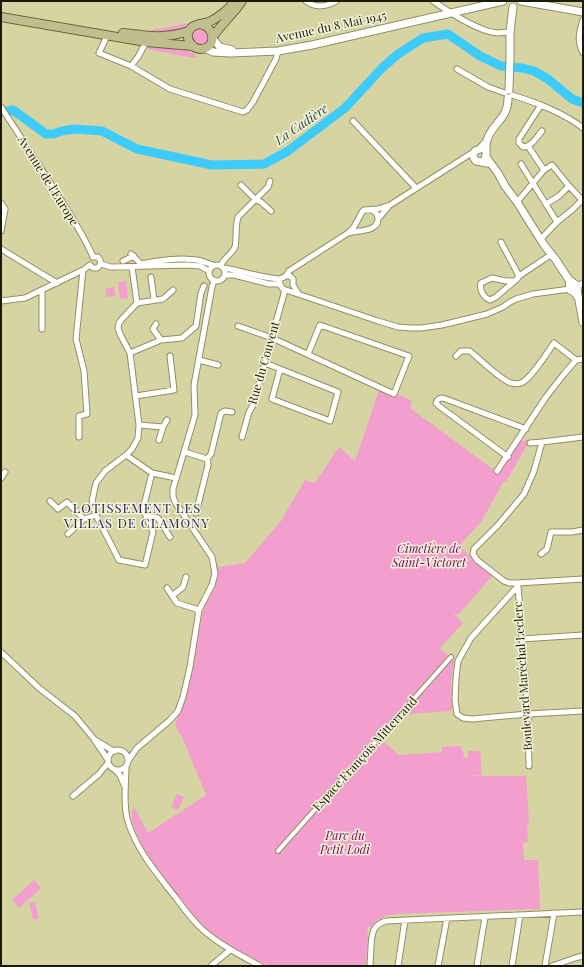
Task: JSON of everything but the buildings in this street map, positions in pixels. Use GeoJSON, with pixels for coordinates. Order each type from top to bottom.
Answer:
{"type":"FeatureCollection","features":[{"type":"Feature","properties":{"kind":"main road"},"geometry":{"type":"LineString","coordinates":[[1,12],[156,37],[175,35],[189,31],[194,26],[199,24],[209,22],[216,18],[235,1]]}},
{"type":"Feature","properties":{"kind":"main road"},"geometry":{"type":"LineString","coordinates":[[205,48],[211,43],[217,30],[229,19],[242,1]]}},
{"type":"Feature","properties":{"kind":"main road","name":"Avenue du 8 Mai 1945"},"geometry":{"type":"LineString","coordinates":[[258,52],[278,51],[312,45],[503,1]]}},
{"type":"Feature","properties":{"kind":"main road"},"geometry":{"type":"LineString","coordinates":[[507,1],[509,5],[513,7]]}},
{"type":"Feature","properties":{"kind":"main road"},"geometry":{"type":"LineString","coordinates":[[513,7],[517,6],[521,1],[583,12]]}},
{"type":"Feature","properties":{"kind":"main road"},"geometry":{"type":"LineString","coordinates":[[471,158],[478,162],[490,134],[507,110],[510,32],[513,7]]}},
{"type":"Feature","properties":{"kind":"main road"},"geometry":{"type":"LineString","coordinates":[[1,17],[146,42],[193,46],[219,53],[258,52]]}},
{"type":"Feature","properties":{"kind":"main road"},"geometry":{"type":"LineString","coordinates":[[199,24],[209,28],[213,38],[220,47],[227,50],[258,52]]}},
{"type":"Feature","properties":{"kind":"main road"},"geometry":{"type":"LineString","coordinates":[[189,31],[188,37],[193,46]]}},
{"type":"Feature","properties":{"kind":"main road"},"geometry":{"type":"LineString","coordinates":[[482,154],[486,163],[493,167],[517,202],[540,240],[552,254],[575,287],[583,322]]}},
{"type":"Feature","properties":{"kind":"street"},"geometry":{"type":"LineString","coordinates":[[306,1],[309,4],[320,6],[336,1]]}},
{"type":"Feature","properties":{"kind":"street"},"geometry":{"type":"LineString","coordinates":[[433,1],[450,13],[472,24],[499,33],[510,32]]}},
{"type":"Feature","properties":{"kind":"street"},"geometry":{"type":"LineString","coordinates":[[583,20],[579,34],[580,47],[583,53]]}},
{"type":"Feature","properties":{"kind":"street"},"geometry":{"type":"LineString","coordinates":[[107,36],[99,53],[131,66],[170,89],[243,112],[247,110],[253,102],[276,59],[278,51]]}},
{"type":"Feature","properties":{"kind":"street"},"geometry":{"type":"LineString","coordinates":[[131,66],[146,42]]}},
{"type":"Feature","properties":{"kind":"street"},"geometry":{"type":"LineString","coordinates":[[457,69],[488,86],[556,111],[583,128]]}},
{"type":"Feature","properties":{"kind":"street"},"geometry":{"type":"LineString","coordinates":[[541,105],[519,139],[520,143],[522,146],[528,146],[542,131]]}},
{"type":"Feature","properties":{"kind":"street","name":"Avenue de l'Europe"},"geometry":{"type":"LineString","coordinates":[[1,107],[78,226],[93,256]]}},
{"type":"Feature","properties":{"kind":"street"},"geometry":{"type":"LineString","coordinates":[[1,119],[8,117]]}},
{"type":"Feature","properties":{"kind":"street"},"geometry":{"type":"LineString","coordinates":[[353,121],[416,188]]}},
{"type":"Feature","properties":{"kind":"street"},"geometry":{"type":"LineString","coordinates":[[528,146],[544,170]]}},
{"type":"Feature","properties":{"kind":"street"},"geometry":{"type":"LineString","coordinates":[[348,233],[375,227],[378,222],[378,218],[390,205],[464,157],[471,158],[482,154]]}},
{"type":"Feature","properties":{"kind":"street"},"geometry":{"type":"LineString","coordinates":[[521,164],[557,222]]}},
{"type":"Feature","properties":{"kind":"street"},"geometry":{"type":"LineString","coordinates":[[517,202],[544,170],[552,165],[582,199],[540,240]]}},
{"type":"Feature","properties":{"kind":"street"},"geometry":{"type":"LineString","coordinates":[[226,275],[223,266],[224,260],[234,247],[238,217],[268,188],[270,182]]}},
{"type":"Feature","properties":{"kind":"street"},"geometry":{"type":"LineString","coordinates":[[241,185],[256,200],[261,202],[271,211]]}},
{"type":"Feature","properties":{"kind":"street"},"geometry":{"type":"LineString","coordinates":[[546,204],[559,196],[569,186]]}},
{"type":"Feature","properties":{"kind":"street"},"geometry":{"type":"LineString","coordinates":[[1,203],[5,209],[1,231]]}},
{"type":"Feature","properties":{"kind":"street"},"geometry":{"type":"LineString","coordinates":[[226,275],[234,275],[269,284],[280,282],[289,272],[348,233],[354,227],[362,212],[368,209],[371,210],[390,205]]}},
{"type":"Feature","properties":{"kind":"street"},"geometry":{"type":"LineString","coordinates":[[371,210],[376,213],[378,218]]}},
{"type":"Feature","properties":{"kind":"street"},"geometry":{"type":"LineString","coordinates":[[358,217],[360,225],[367,229]]}},
{"type":"Feature","properties":{"kind":"street"},"geometry":{"type":"LineString","coordinates":[[501,242],[519,276]]}},
{"type":"Feature","properties":{"kind":"street"},"geometry":{"type":"LineString","coordinates":[[1,249],[57,282]]}},
{"type":"Feature","properties":{"kind":"street"},"geometry":{"type":"LineString","coordinates":[[514,282],[492,278],[485,280],[480,286],[487,299],[490,300],[496,298],[514,282],[519,276],[552,254]]}},
{"type":"Feature","properties":{"kind":"street"},"geometry":{"type":"LineString","coordinates":[[101,264],[111,267],[123,262],[132,255],[141,264]]}},
{"type":"Feature","properties":{"kind":"street"},"geometry":{"type":"LineString","coordinates":[[90,265],[89,260],[93,256],[98,257],[101,264]]}},
{"type":"Feature","properties":{"kind":"street"},"geometry":{"type":"LineString","coordinates":[[132,266],[161,261],[201,261],[213,265],[218,264],[280,282]]}},
{"type":"Feature","properties":{"kind":"street"},"geometry":{"type":"LineString","coordinates":[[123,262],[132,266],[200,266],[209,271]]}},
{"type":"Feature","properties":{"kind":"street"},"geometry":{"type":"LineString","coordinates":[[90,265],[93,268],[96,268],[101,264]]}},
{"type":"Feature","properties":{"kind":"street"},"geometry":{"type":"LineString","coordinates":[[1,301],[25,298],[83,270],[90,265]]}},
{"type":"Feature","properties":{"kind":"street"},"geometry":{"type":"LineString","coordinates":[[213,265],[209,271],[210,277],[214,280],[220,281],[226,275]]}},
{"type":"Feature","properties":{"kind":"street"},"geometry":{"type":"LineString","coordinates":[[132,266],[137,303]]}},
{"type":"Feature","properties":{"kind":"street"},"geometry":{"type":"LineString","coordinates":[[296,267],[291,278],[298,293]]}},
{"type":"Feature","properties":{"kind":"street"},"geometry":{"type":"LineString","coordinates":[[79,437],[79,416],[87,414],[84,371],[76,339],[83,270]]}},
{"type":"Feature","properties":{"kind":"street"},"geometry":{"type":"LineString","coordinates":[[286,276],[291,278]]}},
{"type":"Feature","properties":{"kind":"street"},"geometry":{"type":"LineString","coordinates":[[151,277],[154,300]]}},
{"type":"Feature","properties":{"kind":"street"},"geometry":{"type":"LineString","coordinates":[[214,280],[194,385],[195,415],[176,478],[173,496],[175,502],[212,557],[215,574],[212,585],[199,610],[184,697],[178,712],[137,748],[128,761],[126,766],[125,803],[127,819],[135,839],[169,890],[193,920],[212,938],[230,950],[260,966]]}},
{"type":"Feature","properties":{"kind":"street"},"geometry":{"type":"LineString","coordinates":[[280,282],[282,288],[286,290],[378,321],[398,327],[410,328],[442,325],[473,318],[503,307],[516,299],[533,294],[575,287]]}},
{"type":"Feature","properties":{"kind":"street"},"geometry":{"type":"LineString","coordinates":[[286,290],[291,288],[293,285]]}},
{"type":"Feature","properties":{"kind":"street"},"geometry":{"type":"LineString","coordinates":[[130,353],[161,340],[182,338],[196,326],[200,293],[204,286]]}},
{"type":"Feature","properties":{"kind":"street"},"geometry":{"type":"LineString","coordinates":[[42,290],[42,328]]}},
{"type":"Feature","properties":{"kind":"street"},"geometry":{"type":"LineString","coordinates":[[152,473],[143,509],[152,532],[145,565],[119,560],[96,515],[92,501],[96,483],[105,471],[132,449],[138,438],[139,425],[130,353],[120,334],[118,328],[119,323],[137,303],[163,298],[173,290]]}},
{"type":"Feature","properties":{"kind":"street","name":"Rue du Couvent"},"geometry":{"type":"LineString","coordinates":[[242,437],[249,412],[253,405],[286,290]]}},
{"type":"Feature","properties":{"kind":"street"},"geometry":{"type":"LineString","coordinates":[[156,324],[152,329],[161,340]]}},
{"type":"Feature","properties":{"kind":"street"},"geometry":{"type":"LineString","coordinates":[[238,326],[272,338],[394,394],[409,356],[320,325],[308,354]]}},
{"type":"Feature","properties":{"kind":"street"},"geometry":{"type":"LineString","coordinates":[[456,356],[461,351],[470,351],[502,378],[510,383],[518,384],[529,377],[554,343],[576,360],[583,360]]}},
{"type":"Feature","properties":{"kind":"street"},"geometry":{"type":"LineString","coordinates":[[136,396],[174,390],[170,356]]}},
{"type":"Feature","properties":{"kind":"street"},"geometry":{"type":"LineString","coordinates":[[199,360],[218,365]]}},
{"type":"Feature","properties":{"kind":"street"},"geometry":{"type":"LineString","coordinates":[[498,471],[546,397],[576,360]]}},
{"type":"Feature","properties":{"kind":"street"},"geometry":{"type":"LineString","coordinates":[[265,363],[338,392],[330,421],[272,400],[280,369]]}},
{"type":"Feature","properties":{"kind":"street"},"geometry":{"type":"LineString","coordinates":[[508,457],[436,403],[438,400],[443,398],[526,429]]}},
{"type":"Feature","properties":{"kind":"street"},"geometry":{"type":"LineString","coordinates":[[196,513],[208,465],[208,459],[221,413],[225,411],[232,412]]}},
{"type":"Feature","properties":{"kind":"street"},"geometry":{"type":"LineString","coordinates":[[159,440],[167,420]]}},
{"type":"Feature","properties":{"kind":"street"},"geometry":{"type":"LineString","coordinates":[[139,425],[163,427]]}},
{"type":"Feature","properties":{"kind":"street"},"geometry":{"type":"LineString","coordinates":[[530,444],[583,437]]}},
{"type":"Feature","properties":{"kind":"street"},"geometry":{"type":"LineString","coordinates":[[542,442],[534,472],[524,494],[498,525],[476,547],[473,554],[477,560],[504,581],[509,583],[518,584],[583,579]]}},
{"type":"Feature","properties":{"kind":"street"},"geometry":{"type":"LineString","coordinates":[[185,452],[208,459]]}},
{"type":"Feature","properties":{"kind":"street"},"geometry":{"type":"LineString","coordinates":[[126,455],[152,473],[176,478]]}},
{"type":"Feature","properties":{"kind":"street"},"geometry":{"type":"LineString","coordinates":[[1,478],[5,472]]}},
{"type":"Feature","properties":{"kind":"street"},"geometry":{"type":"LineString","coordinates":[[50,501],[58,510],[67,502],[84,520]]}},
{"type":"Feature","properties":{"kind":"street"},"geometry":{"type":"LineString","coordinates":[[68,534],[84,520],[96,515]]}},
{"type":"Feature","properties":{"kind":"street"},"geometry":{"type":"LineString","coordinates":[[146,516],[158,518],[170,537]]}},
{"type":"Feature","properties":{"kind":"street"},"geometry":{"type":"LineString","coordinates":[[540,554],[547,549],[551,532],[572,532],[583,530]]}},
{"type":"Feature","properties":{"kind":"street"},"geometry":{"type":"LineString","coordinates":[[172,596],[184,588],[186,577]]}},
{"type":"Feature","properties":{"kind":"street"},"geometry":{"type":"LineString","coordinates":[[518,584],[471,638],[458,661],[455,700],[457,714],[463,718],[472,719],[583,711]]}},
{"type":"Feature","properties":{"kind":"street","name":"Boulevard Maréchal Leclerc"},"geometry":{"type":"LineString","coordinates":[[518,584],[521,639],[528,714],[529,766]]}},
{"type":"Feature","properties":{"kind":"street"},"geometry":{"type":"LineString","coordinates":[[167,588],[177,604],[199,610]]}},
{"type":"Feature","properties":{"kind":"street"},"geometry":{"type":"LineString","coordinates":[[521,639],[583,636]]}},
{"type":"Feature","properties":{"kind":"street"},"geometry":{"type":"LineString","coordinates":[[1,652],[39,688],[71,713],[84,726],[113,769],[123,780],[126,790]]}},
{"type":"Feature","properties":{"kind":"street","name":"Espace François Mitterrand"},"geometry":{"type":"LineString","coordinates":[[278,851],[451,657]]}},
{"type":"Feature","properties":{"kind":"street"},"geometry":{"type":"LineString","coordinates":[[94,740],[115,751],[118,750],[124,752],[137,748]]}},
{"type":"Feature","properties":{"kind":"street"},"geometry":{"type":"LineString","coordinates":[[73,796],[99,774],[108,762],[110,754],[115,751]]}},
{"type":"Feature","properties":{"kind":"street"},"geometry":{"type":"LineString","coordinates":[[124,752],[128,761]]}},
{"type":"Feature","properties":{"kind":"street"},"geometry":{"type":"LineString","coordinates":[[99,774],[113,769],[121,770],[126,766]]}},
{"type":"Feature","properties":{"kind":"street"},"geometry":{"type":"LineString","coordinates":[[370,966],[372,935],[375,928],[380,923],[386,921],[583,912],[583,917]]}},
{"type":"Feature","properties":{"kind":"street"},"geometry":{"type":"LineString","coordinates":[[545,966],[554,913]]}},
{"type":"Feature","properties":{"kind":"street"},"geometry":{"type":"LineString","coordinates":[[512,966],[520,915]]}},
{"type":"Feature","properties":{"kind":"street"},"geometry":{"type":"LineString","coordinates":[[477,966],[485,917]]}},
{"type":"Feature","properties":{"kind":"street"},"geometry":{"type":"LineString","coordinates":[[438,966],[447,918]]}},
{"type":"Feature","properties":{"kind":"street"},"geometry":{"type":"LineString","coordinates":[[398,966],[406,920]]}},
{"type":"Feature","properties":{"kind":"street"},"geometry":{"type":"LineString","coordinates":[[210,966],[230,950]]}},
{"type":"Feature","properties":{"kind":"street"},"geometry":{"type":"LineString","coordinates":[[553,966],[583,956]]}},
{"type":"Feature","properties":{"kind":"green space"},"geometry":{"type":"Polygon","coordinates":[[[188,23],[183,29],[180,30],[151,32],[151,30],[158,28],[188,23]]]}},
{"type":"Feature","properties":{"kind":"green space"},"geometry":{"type":"Polygon","coordinates":[[[200,28],[206,31],[209,37],[206,43],[200,46],[194,43],[191,37],[194,31],[200,28]]]}},
{"type":"Feature","properties":{"kind":"green space"},"geometry":{"type":"Polygon","coordinates":[[[149,46],[186,49],[197,56],[195,58],[151,50],[148,48],[149,46]]]}},
{"type":"Feature","properties":{"kind":"green space"},"geometry":{"type":"Polygon","coordinates":[[[126,281],[128,298],[120,299],[118,282],[126,281]]]}},
{"type":"Feature","properties":{"kind":"green space"},"geometry":{"type":"Polygon","coordinates":[[[114,287],[115,296],[107,297],[105,289],[114,287]]]}},
{"type":"Feature","properties":{"kind":"green space"},"geometry":{"type":"Polygon","coordinates":[[[379,390],[396,396],[397,394],[412,401],[410,408],[498,473],[519,441],[530,440],[506,482],[504,481],[481,522],[459,546],[492,576],[459,614],[454,614],[463,623],[440,648],[454,661],[451,682],[452,711],[407,714],[383,741],[399,755],[442,752],[442,747],[461,746],[464,758],[468,757],[468,751],[480,751],[482,775],[472,776],[526,776],[529,823],[527,823],[528,842],[523,843],[524,860],[538,860],[540,909],[398,914],[384,916],[376,921],[372,927],[367,927],[366,966],[269,966],[234,949],[216,937],[198,922],[149,859],[138,841],[140,840],[133,824],[132,811],[134,807],[148,833],[206,795],[181,734],[180,735],[175,725],[186,695],[202,615],[218,578],[217,562],[219,567],[245,563],[281,521],[305,480],[315,483],[339,447],[355,461],[379,390]]]}},
{"type":"Feature","properties":{"kind":"green space"},"geometry":{"type":"Polygon","coordinates":[[[177,794],[184,797],[178,810],[171,807],[177,794]]]}},
{"type":"Feature","properties":{"kind":"green space"},"geometry":{"type":"Polygon","coordinates":[[[34,880],[41,888],[19,908],[12,900],[34,880]]]}},
{"type":"Feature","properties":{"kind":"green space"},"geometry":{"type":"Polygon","coordinates":[[[35,902],[39,918],[33,920],[29,903],[35,902]]]}},
{"type":"Feature","properties":{"kind":"waterway","name":"La Cadière"},"geometry":{"type":"LineString","coordinates":[[1,112],[13,110],[46,134],[53,134],[74,129],[102,131],[137,149],[212,165],[264,164],[288,151],[345,108],[382,68],[398,54],[423,38],[448,34],[480,56],[501,66],[534,71],[548,79],[572,99],[583,103]]}},
{"type":"Feature","properties":{"kind":"district","name":"LOTISSEMENT LES VILLAS DE CLAMONY"},"geometry":{"type":"Point","coordinates":[137,516]}},
{"type":"Feature","properties":{"kind":"park label","name":"Cimetière de Saint-Victoret"},"geometry":{"type":"Point","coordinates":[429,556]}},
{"type":"Feature","properties":{"kind":"park label","name":"Parc du Petit Lodi"},"geometry":{"type":"Point","coordinates":[345,843]}}]}
